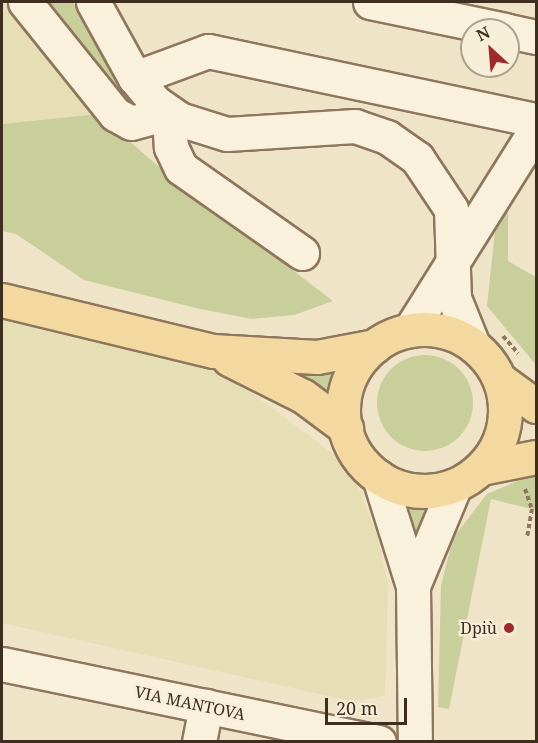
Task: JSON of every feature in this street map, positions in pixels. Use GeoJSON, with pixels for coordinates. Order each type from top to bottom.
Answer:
{"type":"FeatureCollection","features":[{"type":"Feature","properties":{"kind":"main road"},"geometry":{"type":"LineString","coordinates":[[2,300],[213,351],[317,357],[375,346],[410,330],[485,337],[537,406]]}},
{"type":"Feature","properties":{"kind":"main road"},"geometry":{"type":"LineString","coordinates":[[375,346],[346,388],[346,428],[360,459],[379,477],[406,489],[468,476],[537,457]]}},
{"type":"Feature","properties":{"kind":"main road"},"geometry":{"type":"LineString","coordinates":[[213,351],[303,396],[346,428]]}},
{"type":"Feature","properties":{"kind":"main road"},"geometry":{"type":"LineString","coordinates":[[468,476],[504,428],[511,369]]}},
{"type":"Feature","properties":{"kind":"street"},"geometry":{"type":"LineString","coordinates":[[25,2],[115,114],[131,123],[169,113]]}},
{"type":"Feature","properties":{"kind":"street"},"geometry":{"type":"LineString","coordinates":[[93,2],[135,78],[169,113],[228,134],[340,124],[387,137],[417,158],[445,197],[455,222],[454,298],[485,337]]}},
{"type":"Feature","properties":{"kind":"street"},"geometry":{"type":"LineString","coordinates":[[370,2],[460,20]]}},
{"type":"Feature","properties":{"kind":"street"},"geometry":{"type":"LineString","coordinates":[[520,33],[537,37]]}},
{"type":"Feature","properties":{"kind":"street"},"geometry":{"type":"LineString","coordinates":[[135,78],[208,51],[536,130],[410,330]]}},
{"type":"Feature","properties":{"kind":"street"},"geometry":{"type":"LineString","coordinates":[[169,113],[171,147],[181,168],[302,253]]}},
{"type":"Feature","properties":{"kind":"street"},"geometry":{"type":"LineString","coordinates":[[413,586],[468,476]]}},
{"type":"Feature","properties":{"kind":"street"},"geometry":{"type":"LineString","coordinates":[[379,477],[413,586],[415,741]]}},
{"type":"Feature","properties":{"kind":"street","name":"VIA MANTOVA"},"geometry":{"type":"LineString","coordinates":[[2,664],[379,741]]}},
{"type":"Feature","properties":{"kind":"street"},"geometry":{"type":"LineString","coordinates":[[199,741],[206,706]]}},
{"type":"Feature","properties":{"kind":"path"},"geometry":{"type":"LineString","coordinates":[[485,337],[511,369]]}},
{"type":"Feature","properties":{"kind":"path"},"geometry":{"type":"LineString","coordinates":[[527,537],[532,508]]}},
{"type":"Feature","properties":{"kind":"shaded area"},"geometry":{"type":"Polygon","coordinates":[[[2,2],[9,2],[98,114],[2,124],[2,2]]]}},
{"type":"Feature","properties":{"kind":"shaded area"},"geometry":{"type":"Polygon","coordinates":[[[2,316],[185,358],[243,386],[332,453],[356,482],[376,531],[388,583],[385,696],[351,701],[2,623],[2,316]]]}},
{"type":"Feature","properties":{"kind":"green space"},"geometry":{"type":"Polygon","coordinates":[[[44,2],[73,2],[121,88],[117,90],[44,2]]]}},
{"type":"Feature","properties":{"kind":"green space"},"geometry":{"type":"Polygon","coordinates":[[[98,114],[172,178],[333,301],[294,315],[252,319],[200,309],[84,280],[16,234],[2,231],[2,124],[98,114]]]}},
{"type":"Feature","properties":{"kind":"green space"},"geometry":{"type":"Polygon","coordinates":[[[508,206],[508,261],[536,277],[536,365],[487,306],[496,221],[508,206]]]}},
{"type":"Feature","properties":{"kind":"green space"},"geometry":{"type":"Polygon","coordinates":[[[425,355],[443,358],[459,369],[470,385],[473,403],[470,421],[459,437],[443,448],[425,451],[407,448],[391,437],[380,421],[377,403],[380,385],[391,369],[407,358],[425,355]]]}},
{"type":"Feature","properties":{"kind":"green space"},"geometry":{"type":"Polygon","coordinates":[[[291,365],[341,365],[331,397],[288,373],[291,365]]]}},
{"type":"Feature","properties":{"kind":"green space"},"geometry":{"type":"Polygon","coordinates":[[[536,473],[536,510],[491,499],[449,709],[438,707],[441,585],[453,538],[487,494],[536,473]]]}},
{"type":"Feature","properties":{"kind":"green space"},"geometry":{"type":"Polygon","coordinates":[[[407,496],[435,499],[422,531],[414,530],[407,496]]]}},
{"type":"Feature","properties":{"kind":"place","name":"Dpiù"},"geometry":{"type":"Point","coordinates":[509,628]}}]}
